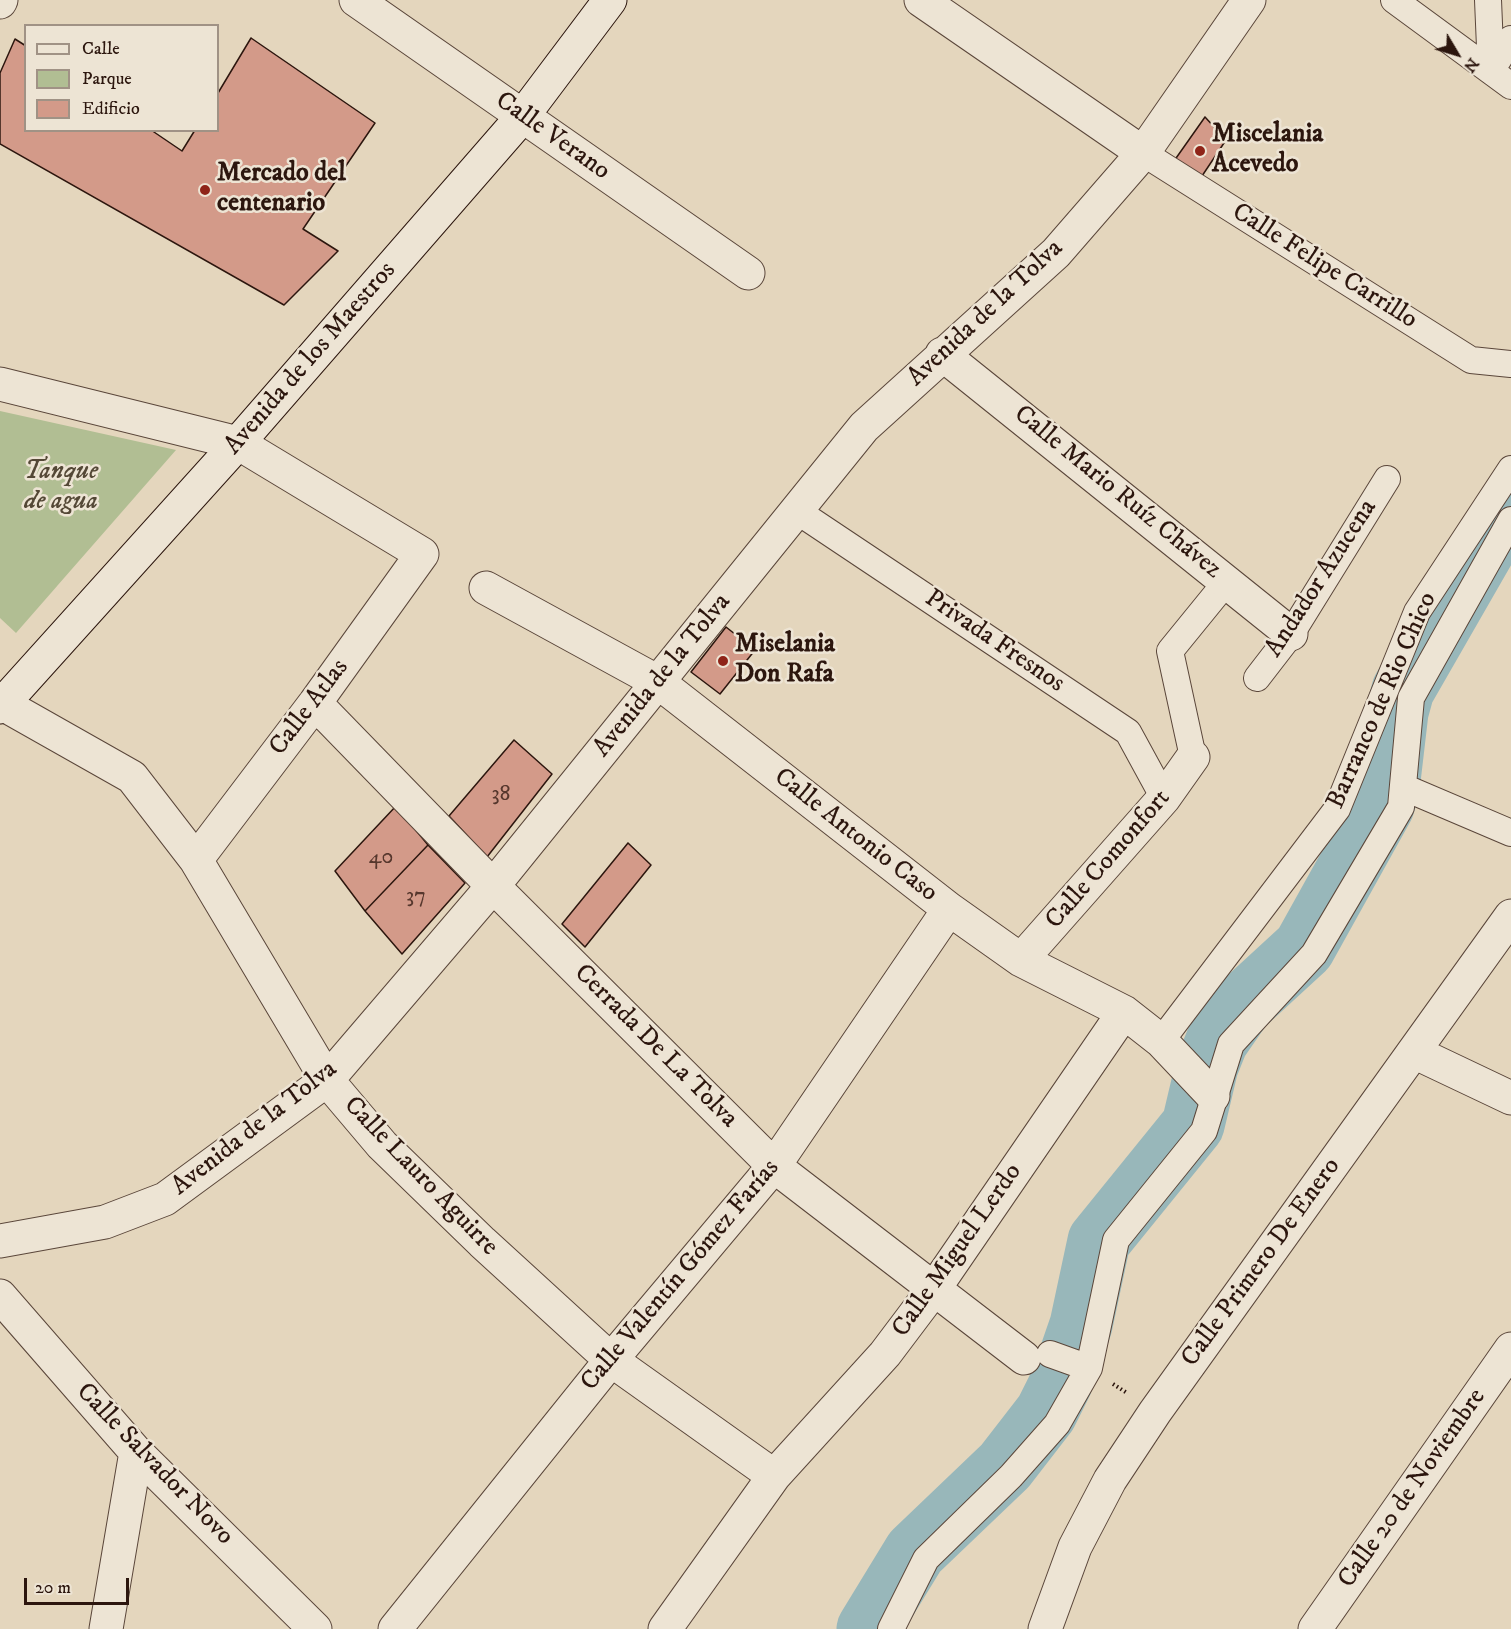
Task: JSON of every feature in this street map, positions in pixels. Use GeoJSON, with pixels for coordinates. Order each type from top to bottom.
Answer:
{"type":"FeatureCollection","features":[{"type":"Feature","properties":{"kind":"street","name":"Calle Verano"},"geometry":{"type":"LineString","coordinates":[[356,0],[748,273]]}},
{"type":"Feature","properties":{"kind":"street","name":"Avenida de los Maestros"},"geometry":{"type":"LineString","coordinates":[[1,705],[238,443],[522,117],[610,0]]}},
{"type":"Feature","properties":{"kind":"street"},"geometry":{"type":"LineString","coordinates":[[921,0],[1143,153]]}},
{"type":"Feature","properties":{"kind":"street","name":"Avenida de la Tolva"},"geometry":{"type":"LineString","coordinates":[[0,1241],[105,1222],[165,1199],[327,1080],[493,886],[864,427],[1056,253],[1143,153],[1249,0]]}},
{"type":"Feature","properties":{"kind":"street"},"geometry":{"type":"LineString","coordinates":[[1394,0],[1511,86]]}},
{"type":"Feature","properties":{"kind":"street"},"geometry":{"type":"LineString","coordinates":[[1488,0],[1491,71]]}},
{"type":"Feature","properties":{"kind":"street"},"geometry":{"type":"LineString","coordinates":[[1491,71],[1511,39]]}},
{"type":"Feature","properties":{"kind":"street","name":"Calle Felipe Carrillo"},"geometry":{"type":"LineString","coordinates":[[1143,153],[1471,360],[1511,364]]}},
{"type":"Feature","properties":{"kind":"street","name":"Calle Mario Ruíz Chávez"},"geometry":{"type":"LineString","coordinates":[[942,354],[1291,634]]}},
{"type":"Feature","properties":{"kind":"street"},"geometry":{"type":"LineString","coordinates":[[0,384],[238,443]]}},
{"type":"Feature","properties":{"kind":"street","name":"Calle Atlas"},"geometry":{"type":"LineString","coordinates":[[196,860],[315,703],[422,554],[238,443]]}},
{"type":"Feature","properties":{"kind":"street","name":"Barranco de Rio Chico"},"geometry":{"type":"LineString","coordinates":[[1171,1052],[1337,809],[1417,612],[1511,469]]}},
{"type":"Feature","properties":{"kind":"street","name":"Andador Azucena"},"geometry":{"type":"LineString","coordinates":[[1257,678],[1291,634],[1387,479]]}},
{"type":"Feature","properties":{"kind":"street","name":"Privada Fresnos"},"geometry":{"type":"LineString","coordinates":[[797,511],[1128,732],[1164,798]]}},
{"type":"Feature","properties":{"kind":"street"},"geometry":{"type":"LineString","coordinates":[[891,1629],[926,1559],[1011,1476],[1057,1424],[1089,1368],[1116,1240],[1204,1131],[1231,1044],[1314,954],[1401,807],[1411,698],[1511,520]]}},
{"type":"Feature","properties":{"kind":"street"},"geometry":{"type":"LineString","coordinates":[[1193,757],[1170,651],[1227,581]]}},
{"type":"Feature","properties":{"kind":"street","name":"Calle Antonio Caso"},"geometry":{"type":"LineString","coordinates":[[486,588],[658,682],[949,909],[1021,960],[1124,1012],[1171,1052],[1214,1096]]}},
{"type":"Feature","properties":{"kind":"street","name":"Cerrada De La Tolva"},"geometry":{"type":"LineString","coordinates":[[315,703],[493,886],[774,1166],[934,1289],[1037,1356],[1089,1368]]}},
{"type":"Feature","properties":{"kind":"street","name":"Calle Lauro Aguirre"},"geometry":{"type":"LineString","coordinates":[[1,705],[132,777],[196,860],[327,1080],[382,1145],[482,1242],[611,1360],[774,1476]]}},
{"type":"Feature","properties":{"kind":"street","name":"Calle Comonfort"},"geometry":{"type":"LineString","coordinates":[[1021,960],[1164,798],[1193,757]]}},
{"type":"Feature","properties":{"kind":"street"},"geometry":{"type":"LineString","coordinates":[[1403,787],[1511,833]]}},
{"type":"Feature","properties":{"kind":"street","name":"Calle Valentín Gómez Farías"},"geometry":{"type":"LineString","coordinates":[[395,1629],[611,1360],[774,1166],[949,909]]}},
{"type":"Feature","properties":{"kind":"street","name":"Calle Primero De Enero"},"geometry":{"type":"LineString","coordinates":[[1045,1629],[1075,1547],[1110,1480],[1155,1412],[1511,915]]}},
{"type":"Feature","properties":{"kind":"street","name":"Calle Miguel Lerdo"},"geometry":{"type":"LineString","coordinates":[[664,1629],[774,1476],[885,1354],[934,1289],[1124,1012]]}},
{"type":"Feature","properties":{"kind":"street"},"geometry":{"type":"LineString","coordinates":[[1414,1052],[1511,1098]]}},
{"type":"Feature","properties":{"kind":"street","name":"Calle Salvador Novo"},"geometry":{"type":"LineString","coordinates":[[0,1296],[136,1452],[315,1629]]}},
{"type":"Feature","properties":{"kind":"street","name":"Calle 20 de Noviembre"},"geometry":{"type":"LineString","coordinates":[[1315,1629],[1511,1349]]}},
{"type":"Feature","properties":{"kind":"street"},"geometry":{"type":"LineString","coordinates":[[106,1629],[136,1452]]}},
{"type":"Feature","properties":{"kind":"path"},"geometry":{"type":"LineString","coordinates":[[1089,1368],[1155,1412]]}},
{"type":"Feature","properties":{"kind":"green space","name":"Tanque de agua"},"geometry":{"type":"Polygon","coordinates":[[[0,411],[176,450],[16,633],[0,618],[0,411]]]}},
{"type":"Feature","properties":{"kind":"building","name":"Mercado del centenario"},"geometry":{"type":"Polygon","coordinates":[[[251,38],[375,123],[303,229],[338,251],[284,305],[0,144],[0,73],[15,39],[24,45],[24,132],[154,132],[182,151],[194,132],[219,132],[219,91],[251,38]]]}},
{"type":"Feature","properties":{"kind":"building","name":"Miscelania Acevedo"},"geometry":{"type":"Polygon","coordinates":[[[1205,117],[1226,140],[1202,176],[1174,161],[1205,117]]]}},
{"type":"Feature","properties":{"kind":"building","name":"Miselania Don Rafa"},"geometry":{"type":"Polygon","coordinates":[[[726,627],[755,650],[720,694],[691,672],[726,627]]]}},
{"type":"Feature","properties":{"kind":"building"},"geometry":{"type":"Polygon","coordinates":[[[514,740],[552,774],[487,857],[449,816],[514,740]]]}},
{"type":"Feature","properties":{"kind":"building"},"geometry":{"type":"Polygon","coordinates":[[[396,806],[428,845],[365,911],[335,871],[396,806]]]}},
{"type":"Feature","properties":{"kind":"building"},"geometry":{"type":"Polygon","coordinates":[[[628,843],[651,865],[585,947],[562,924],[628,843]]]}},
{"type":"Feature","properties":{"kind":"building"},"geometry":{"type":"Polygon","coordinates":[[[428,845],[465,883],[402,954],[365,911],[428,845]]]}},
{"type":"Feature","properties":{"kind":"waterway"},"geometry":{"type":"LineString","coordinates":[[868,1629],[915,1552],[1005,1466],[1046,1413],[1061,1383],[1081,1325],[1099,1241],[1193,1125],[1207,1066],[1217,1041],[1242,1005],[1304,948],[1383,806],[1388,789],[1397,712],[1403,690],[1511,502]]}},
{"type":"Feature","properties":{"kind":"place","name":"Miscelania Acevedo"},"geometry":{"type":"Point","coordinates":[1200,151]}},
{"type":"Feature","properties":{"kind":"place","name":"Mercado del centenario"},"geometry":{"type":"Point","coordinates":[205,190]}},
{"type":"Feature","properties":{"kind":"place","name":"Miselania Don Rafa"},"geometry":{"type":"Point","coordinates":[723,661]}}]}
